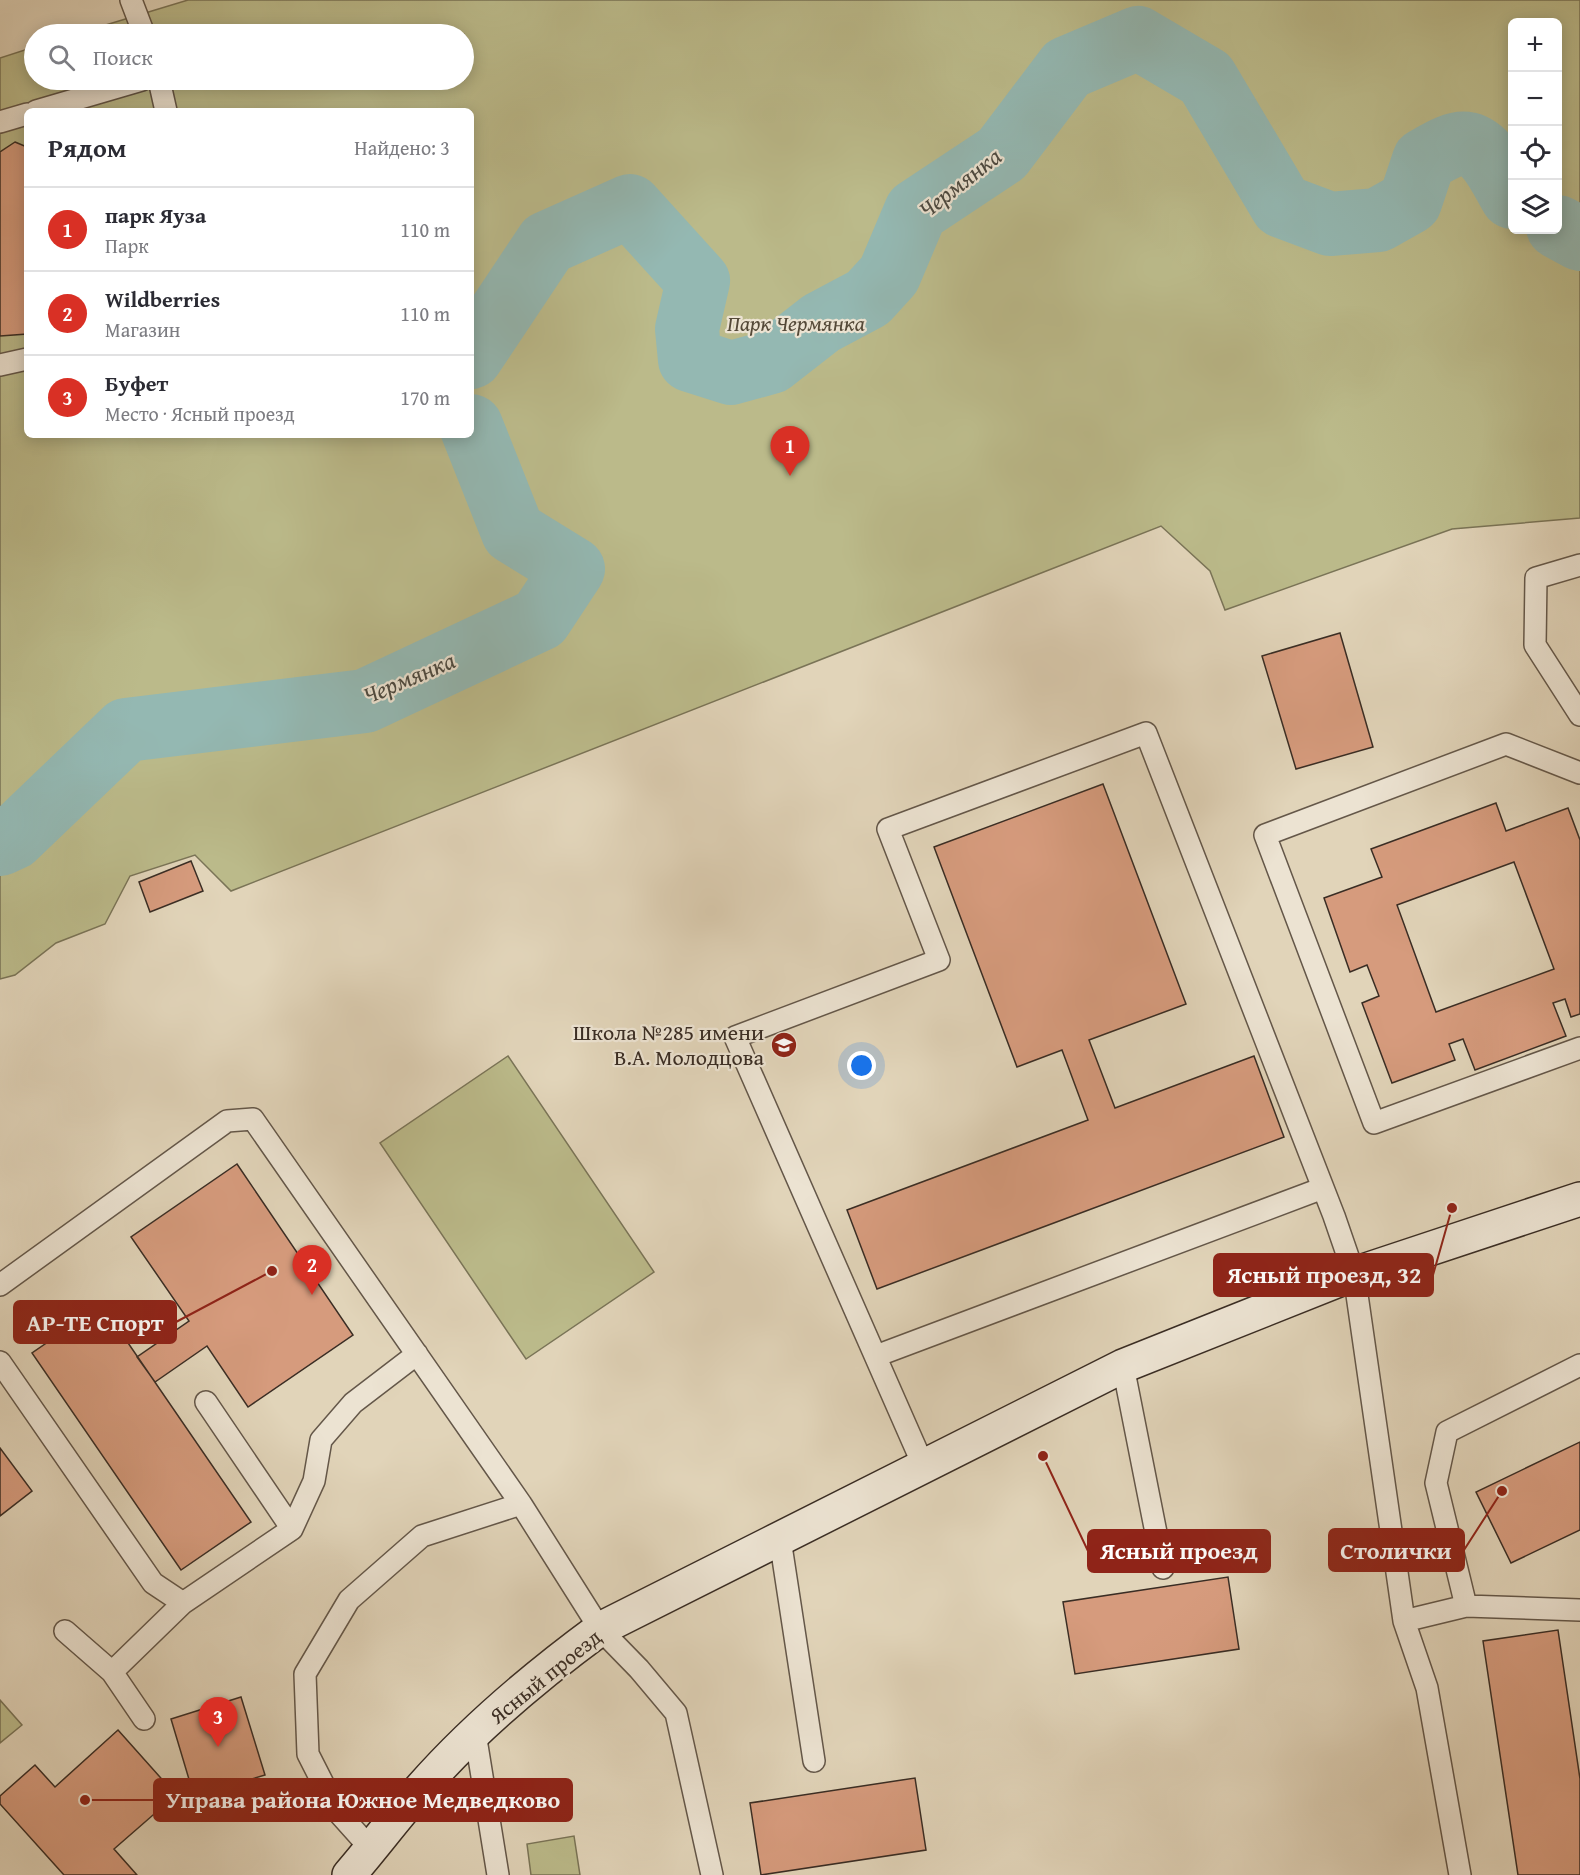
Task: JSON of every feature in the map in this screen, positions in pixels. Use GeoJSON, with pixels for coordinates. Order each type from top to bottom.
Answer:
{"type":"FeatureCollection","features":[{"type":"Feature","properties":{"kind":"street","name":"Ясный проезд"},"geometry":{"type":"LineString","coordinates":[[349,1875],[423,1786],[475,1733],[543,1671],[600,1629],[1123,1366],[1354,1274],[1580,1199]]}},
{"type":"Feature","properties":{"kind":"lane"},"geometry":{"type":"LineString","coordinates":[[132,0],[140,24]]}},
{"type":"Feature","properties":{"kind":"lane"},"geometry":{"type":"LineString","coordinates":[[46,108],[108,90]]}},
{"type":"Feature","properties":{"kind":"lane"},"geometry":{"type":"LineString","coordinates":[[161,90],[165,108]]}},
{"type":"Feature","properties":{"kind":"lane"},"geometry":{"type":"LineString","coordinates":[[0,122],[24,115]]}},
{"type":"Feature","properties":{"kind":"lane"},"geometry":{"type":"LineString","coordinates":[[0,365],[24,359]]}},
{"type":"Feature","properties":{"kind":"lane"},"geometry":{"type":"LineString","coordinates":[[1580,566],[1536,578],[1535,645],[1580,715]]}},
{"type":"Feature","properties":{"kind":"lane"},"geometry":{"type":"LineString","coordinates":[[924,1467],[735,1037],[939,960],[888,829],[1146,732],[1323,1188],[1354,1274],[1404,1621],[1427,1688],[1460,1875]]}},
{"type":"Feature","properties":{"kind":"lane"},"geometry":{"type":"LineString","coordinates":[[1580,773],[1506,744],[1265,835],[1374,1123],[1580,1048]]}},
{"type":"Feature","properties":{"kind":"lane"},"geometry":{"type":"LineString","coordinates":[[0,1285],[227,1121],[253,1119],[521,1504],[600,1629],[639,1669],[676,1713],[712,1875]]}},
{"type":"Feature","properties":{"kind":"lane"},"geometry":{"type":"LineString","coordinates":[[876,1356],[1323,1188]]}},
{"type":"Feature","properties":{"kind":"lane"},"geometry":{"type":"LineString","coordinates":[[112,1672],[183,1602],[292,1529],[314,1481],[321,1440],[353,1403],[417,1354]]}},
{"type":"Feature","properties":{"kind":"lane"},"geometry":{"type":"LineString","coordinates":[[0,1362],[153,1583],[183,1602]]}},
{"type":"Feature","properties":{"kind":"lane"},"geometry":{"type":"LineString","coordinates":[[1466,1606],[1436,1483],[1447,1432],[1580,1365]]}},
{"type":"Feature","properties":{"kind":"lane"},"geometry":{"type":"LineString","coordinates":[[1123,1366],[1163,1568]]}},
{"type":"Feature","properties":{"kind":"lane"},"geometry":{"type":"LineString","coordinates":[[206,1402],[292,1529]]}},
{"type":"Feature","properties":{"kind":"lane"},"geometry":{"type":"LineString","coordinates":[[371,1849],[337,1811],[308,1754],[305,1674],[349,1600],[423,1536],[521,1504]]}},
{"type":"Feature","properties":{"kind":"lane"},"geometry":{"type":"LineString","coordinates":[[780,1539],[814,1761]]}},
{"type":"Feature","properties":{"kind":"lane"},"geometry":{"type":"LineString","coordinates":[[1404,1621],[1466,1606],[1580,1610]]}},
{"type":"Feature","properties":{"kind":"lane"},"geometry":{"type":"LineString","coordinates":[[65,1631],[112,1672],[144,1719]]}},
{"type":"Feature","properties":{"kind":"lane"},"geometry":{"type":"LineString","coordinates":[[475,1733],[498,1875]]}},
{"type":"Feature","properties":{"kind":"green space","name":"Парк Чермянка"},"geometry":{"type":"Polygon","coordinates":[[[188,0],[1580,0],[1580,518],[1452,529],[1225,610],[1210,571],[1161,526],[231,891],[195,855],[130,876],[105,924],[56,943],[15,975],[0,979],[0,58],[24,50],[24,90],[474,90],[474,24],[109,24],[188,0]]]}},
{"type":"Feature","properties":{"kind":"green space"},"geometry":{"type":"Polygon","coordinates":[[[508,1056],[654,1272],[526,1359],[380,1143],[508,1056]]]}},
{"type":"Feature","properties":{"kind":"green space"},"geometry":{"type":"Polygon","coordinates":[[[0,1700],[22,1725],[0,1743],[0,1700]]]}},
{"type":"Feature","properties":{"kind":"green space"},"geometry":{"type":"Polygon","coordinates":[[[574,1836],[580,1875],[531,1875],[527,1844],[574,1836]]]}},
{"type":"Feature","properties":{"kind":"building"},"geometry":{"type":"Polygon","coordinates":[[[15,142],[24,146],[24,334],[0,336],[0,152],[15,142]]]}},
{"type":"Feature","properties":{"kind":"building"},"geometry":{"type":"Polygon","coordinates":[[[1340,633],[1373,747],[1296,769],[1262,656],[1340,633]]]}},
{"type":"Feature","properties":{"kind":"building"},"geometry":{"type":"Polygon","coordinates":[[[1103,784],[1186,1004],[1089,1040],[1115,1108],[1254,1056],[1284,1137],[877,1289],[847,1210],[1088,1120],[1062,1050],[1017,1067],[934,847],[1103,784]]]}},
{"type":"Feature","properties":{"kind":"building"},"geometry":{"type":"Polygon","coordinates":[[[1496,803],[1506,831],[1568,808],[1580,840],[1580,1014],[1571,1017],[1565,999],[1553,1003],[1566,1036],[1475,1070],[1463,1039],[1449,1044],[1455,1060],[1392,1083],[1362,1003],[1379,996],[1367,965],[1350,972],[1324,898],[1382,877],[1371,849],[1496,803]],[[1514,862],[1397,905],[1436,1012],[1554,969],[1514,862]]]}},
{"type":"Feature","properties":{"kind":"building"},"geometry":{"type":"Polygon","coordinates":[[[191,861],[203,891],[150,912],[139,882],[191,861]]]}},
{"type":"Feature","properties":{"kind":"building"},"geometry":{"type":"Polygon","coordinates":[[[237,1164],[353,1335],[248,1407],[207,1346],[155,1382],[137,1357],[189,1321],[131,1237],[237,1164]]]}},
{"type":"Feature","properties":{"kind":"building"},"geometry":{"type":"Polygon","coordinates":[[[102,1305],[251,1522],[181,1570],[32,1353],[102,1305]]]}},
{"type":"Feature","properties":{"kind":"building"},"geometry":{"type":"Polygon","coordinates":[[[1580,1442],[1580,1530],[1511,1563],[1476,1492],[1580,1442]]]}},
{"type":"Feature","properties":{"kind":"building"},"geometry":{"type":"Polygon","coordinates":[[[0,1448],[32,1491],[0,1516],[0,1448]]]}},
{"type":"Feature","properties":{"kind":"building"},"geometry":{"type":"Polygon","coordinates":[[[1228,1577],[1239,1649],[1075,1674],[1063,1602],[1228,1577]]]}},
{"type":"Feature","properties":{"kind":"building"},"geometry":{"type":"Polygon","coordinates":[[[1558,1630],[1580,1779],[1580,1875],[1518,1875],[1483,1641],[1558,1630]]]}},
{"type":"Feature","properties":{"kind":"building"},"geometry":{"type":"Polygon","coordinates":[[[241,1697],[265,1775],[194,1796],[171,1719],[241,1697]]]}},
{"type":"Feature","properties":{"kind":"building"},"geometry":{"type":"Polygon","coordinates":[[[118,1730],[176,1795],[114,1849],[137,1875],[64,1875],[0,1804],[0,1796],[35,1765],[55,1787],[118,1730]]]}},
{"type":"Feature","properties":{"kind":"building"},"geometry":{"type":"Polygon","coordinates":[[[915,1778],[926,1850],[761,1875],[750,1803],[915,1778]]]}},
{"type":"Feature","properties":{"kind":"waterway","name":"Чермянка"},"geometry":{"type":"LineString","coordinates":[[474,352],[547,243],[630,206],[698,281],[687,329],[690,360],[731,373],[771,362],[821,323],[868,298],[889,275],[916,211],[1002,154],[1067,68],[1138,38],[1206,78],[1282,206],[1330,224],[1378,220],[1410,202],[1424,160],[1457,144],[1468,144],[1482,152],[1489,159],[1508,190]]}},
{"type":"Feature","properties":{"kind":"waterway","name":"Чермянка"},"geometry":{"type":"LineString","coordinates":[[1562,229],[1580,239]]}},
{"type":"Feature","properties":{"kind":"waterway","name":"Чермянка"},"geometry":{"type":"LineString","coordinates":[[0,844],[13,838],[126,730],[365,701],[540,619],[573,569],[513,532],[474,434]]}},
{"type":"Feature","properties":{"kind":"place","name":"парк Яуза"},"geometry":{"type":"Point","coordinates":[790,476]}},
{"type":"Feature","properties":{"kind":"place","name":"Школа №285 имени В.А. Молодцова"},"geometry":{"type":"Point","coordinates":[784,1045]}},
{"type":"Feature","properties":{"kind":"place","name":"Ясный проезд, 32"},"geometry":{"type":"Point","coordinates":[1452,1208]}},
{"type":"Feature","properties":{"kind":"place","name":"АР-ТЕ Спорт"},"geometry":{"type":"Point","coordinates":[272,1271]}},
{"type":"Feature","properties":{"kind":"place","name":"Wildberries"},"geometry":{"type":"Point","coordinates":[312,1295]}},
{"type":"Feature","properties":{"kind":"place","name":"Ясный проезд"},"geometry":{"type":"Point","coordinates":[1043,1456]}},
{"type":"Feature","properties":{"kind":"place","name":"Столички"},"geometry":{"type":"Point","coordinates":[1502,1491]}},
{"type":"Feature","properties":{"kind":"place","name":"Буфет"},"geometry":{"type":"Point","coordinates":[218,1747]}},
{"type":"Feature","properties":{"kind":"place","name":"Управа района Южное Медведково"},"geometry":{"type":"Point","coordinates":[85,1800]}}]}
